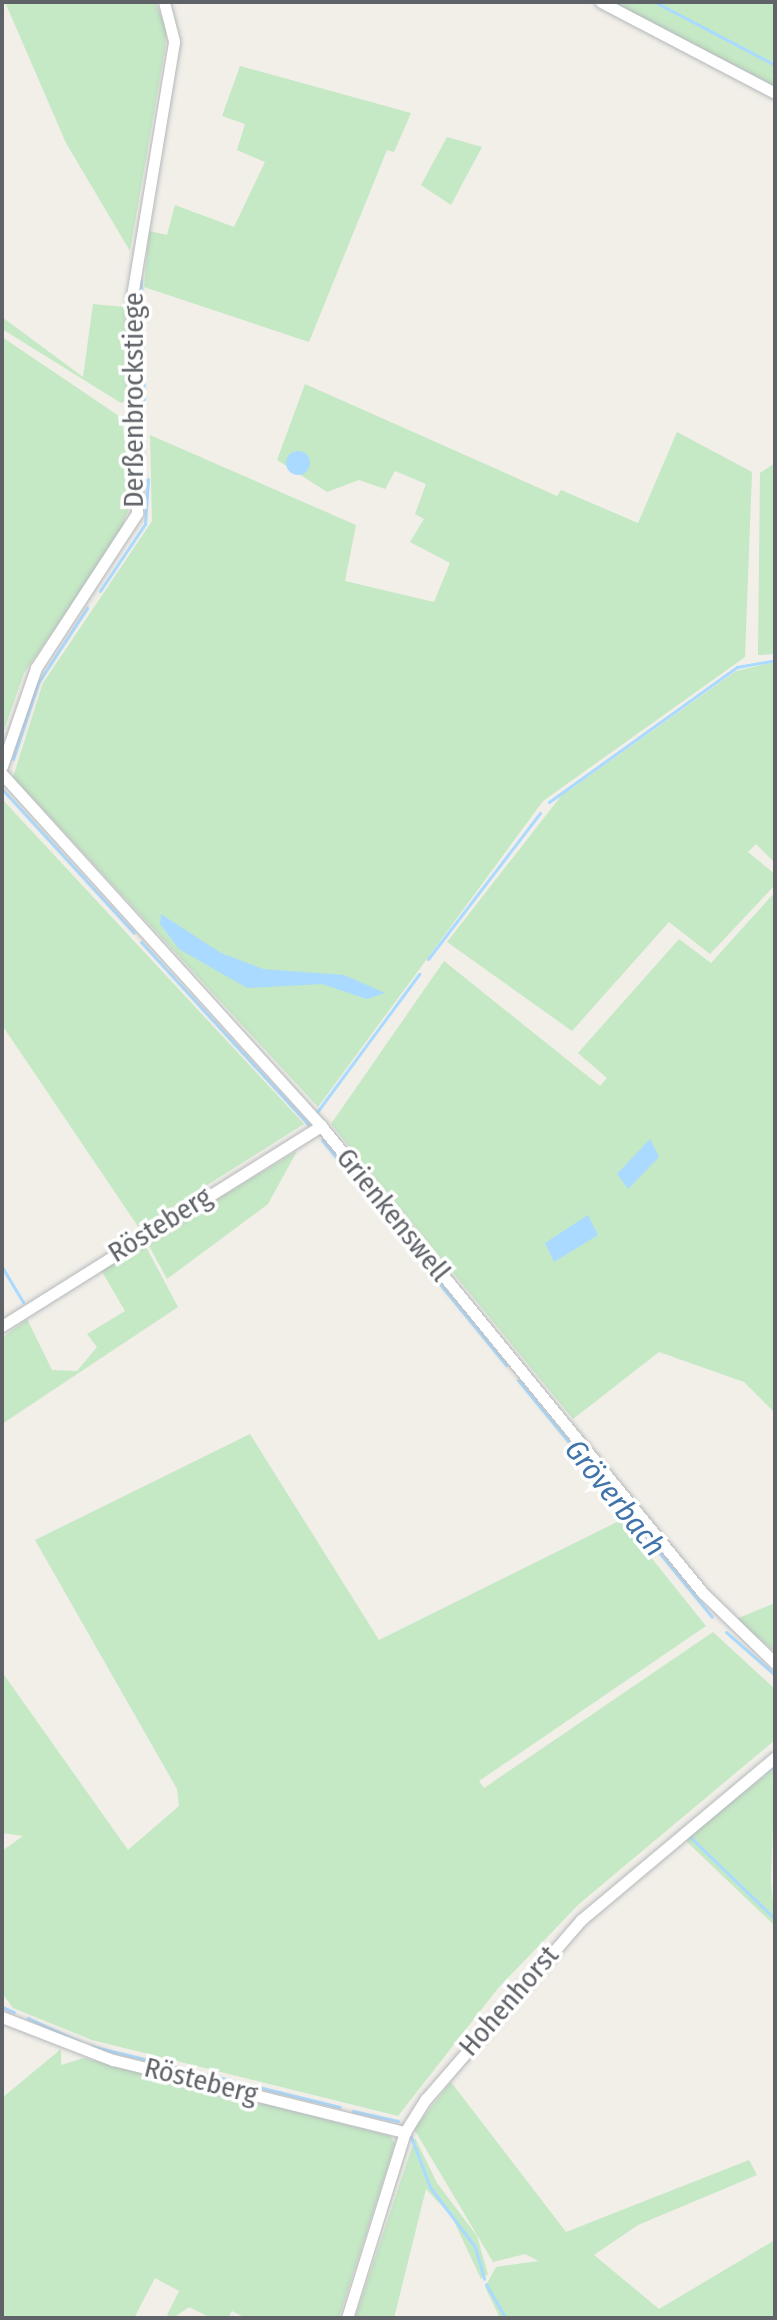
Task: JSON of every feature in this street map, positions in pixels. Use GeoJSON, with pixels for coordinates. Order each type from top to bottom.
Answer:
{"type":"FeatureCollection","features":[{"type":"Feature","properties":{"kind":"street","name":"Derßenbrockstiege"},"geometry":{"type":"LineString","coordinates":[[2,766],[36,668],[137,513],[132,296],[174,41],[164,2]]}},
{"type":"Feature","properties":{"kind":"street"},"geometry":{"type":"LineString","coordinates":[[601,2],[775,93]]}},
{"type":"Feature","properties":{"kind":"street","name":"Grienkenswell"},"geometry":{"type":"LineString","coordinates":[[2,774],[321,1126],[703,1593],[775,1663]]}},
{"type":"Feature","properties":{"kind":"street","name":"Rösteberg"},"geometry":{"type":"LineString","coordinates":[[2,1326],[321,1126]]}},
{"type":"Feature","properties":{"kind":"street","name":"Hohenhorst"},"geometry":{"type":"LineString","coordinates":[[347,2318],[405,2132],[501,2005],[581,1920],[775,1757]]}},
{"type":"Feature","properties":{"kind":"street","name":"Rösteberg"},"geometry":{"type":"LineString","coordinates":[[2,2017],[113,2060],[405,2132]]}},
{"type":"Feature","properties":{"kind":"green space"},"geometry":{"type":"Polygon","coordinates":[[[5,2],[155,2],[167,28],[165,49],[130,251],[66,143],[5,2]]]}},
{"type":"Feature","properties":{"kind":"green space"},"geometry":{"type":"Polygon","coordinates":[[[611,2],[775,2],[775,88],[611,2]]]}},
{"type":"Feature","properties":{"kind":"green space"},"geometry":{"type":"Polygon","coordinates":[[[240,66],[411,113],[394,152],[387,150],[309,342],[144,287],[149,231],[167,235],[175,205],[234,227],[265,162],[237,150],[245,124],[222,116],[240,66]]]}},
{"type":"Feature","properties":{"kind":"green space"},"geometry":{"type":"Polygon","coordinates":[[[447,137],[482,147],[451,205],[421,185],[447,137]]]}},
{"type":"Feature","properties":{"kind":"green space"},"geometry":{"type":"Polygon","coordinates":[[[93,304],[125,307],[127,400],[121,403],[2,329],[2,317],[83,377],[93,304]]]}},
{"type":"Feature","properties":{"kind":"green space"},"geometry":{"type":"Polygon","coordinates":[[[2,337],[122,418],[131,503],[118,538],[24,673],[2,736],[2,337]]]}},
{"type":"Feature","properties":{"kind":"green space"},"geometry":{"type":"Polygon","coordinates":[[[305,384],[557,496],[561,490],[638,523],[677,432],[752,472],[745,657],[543,801],[318,1107],[13,777],[43,683],[152,521],[150,435],[356,525],[345,581],[434,602],[450,563],[410,542],[424,519],[415,514],[426,484],[395,471],[385,489],[359,480],[327,492],[277,460],[305,384]]]}},
{"type":"Feature","properties":{"kind":"green space"},"geometry":{"type":"Polygon","coordinates":[[[775,463],[775,654],[758,655],[760,473],[775,463]]]}},
{"type":"Feature","properties":{"kind":"green space"},"geometry":{"type":"Polygon","coordinates":[[[775,662],[775,863],[756,844],[748,852],[775,874],[775,885],[710,954],[669,922],[572,1031],[447,942],[561,796],[736,671],[775,662]]]}},
{"type":"Feature","properties":{"kind":"green space"},"geometry":{"type":"Polygon","coordinates":[[[2,799],[304,1124],[139,1228],[2,1025],[2,799]]]}},
{"type":"Feature","properties":{"kind":"green space"},"geometry":{"type":"Polygon","coordinates":[[[775,892],[775,1413],[744,1382],[659,1352],[573,1419],[331,1124],[444,961],[600,1086],[607,1078],[578,1053],[679,939],[711,963],[775,892]]]}},
{"type":"Feature","properties":{"kind":"green space"},"geometry":{"type":"Polygon","coordinates":[[[297,1151],[268,1204],[167,1279],[147,1242],[297,1151]]]}},
{"type":"Feature","properties":{"kind":"green space"},"geometry":{"type":"Polygon","coordinates":[[[144,1243],[178,1307],[2,1424],[2,1338],[27,1319],[52,1370],[77,1371],[97,1347],[87,1334],[125,1311],[101,1270],[144,1243]]]}},
{"type":"Feature","properties":{"kind":"green space"},"geometry":{"type":"Polygon","coordinates":[[[250,1434],[379,1640],[621,1520],[706,1626],[479,1781],[484,1788],[713,1632],[775,1689],[775,1740],[579,1904],[499,1987],[398,2116],[92,2040],[13,2008],[2,1993],[2,1851],[23,1836],[2,1833],[2,1672],[128,1850],[179,1806],[177,1789],[35,1540],[250,1434]]]}},
{"type":"Feature","properties":{"kind":"green space"},"geometry":{"type":"Polygon","coordinates":[[[775,1603],[775,1652],[736,1619],[775,1603]]]}},
{"type":"Feature","properties":{"kind":"green space"},"geometry":{"type":"Polygon","coordinates":[[[775,1768],[771,1880],[775,1926],[684,1839],[775,1768]]]}},
{"type":"Feature","properties":{"kind":"green space"},"geometry":{"type":"Polygon","coordinates":[[[61,2049],[61,2065],[84,2058],[391,2136],[395,2144],[339,2318],[246,2318],[232,2311],[228,2318],[211,2318],[189,2307],[173,2318],[167,2315],[179,2291],[155,2278],[134,2318],[2,2318],[2,2098],[61,2049]]]}},
{"type":"Feature","properties":{"kind":"green space"},"geometry":{"type":"Polygon","coordinates":[[[451,2082],[566,2232],[749,2160],[757,2175],[638,2225],[594,2255],[659,2309],[775,2240],[775,2318],[500,2318],[485,2287],[496,2267],[539,2261],[525,2254],[493,2262],[414,2129],[451,2082]]]}},
{"type":"Feature","properties":{"kind":"green space"},"geometry":{"type":"Polygon","coordinates":[[[415,2138],[437,2183],[477,2236],[488,2274],[481,2279],[452,2217],[426,2189],[394,2318],[355,2318],[415,2138]]]}},
{"type":"Feature","properties":{"kind":"water"},"geometry":{"type":"Polygon","coordinates":[[[298,451],[309,458],[310,463],[303,474],[298,475],[287,468],[286,463],[293,452],[298,451]]]}},
{"type":"Feature","properties":{"kind":"water"},"geometry":{"type":"Polygon","coordinates":[[[161,914],[221,953],[263,969],[344,975],[385,993],[367,999],[322,984],[247,988],[179,949],[160,924],[161,914]]]}},
{"type":"Feature","properties":{"kind":"water"},"geometry":{"type":"Polygon","coordinates":[[[650,1139],[659,1157],[628,1189],[617,1174],[650,1139]]]}},
{"type":"Feature","properties":{"kind":"water"},"geometry":{"type":"Polygon","coordinates":[[[588,1215],[598,1235],[554,1262],[545,1243],[588,1215]]]}},
{"type":"Feature","properties":{"kind":"waterway","name":"Gröverbach"},"geometry":{"type":"LineString","coordinates":[[655,2],[775,65]]}},
{"type":"Feature","properties":{"kind":"waterway"},"geometry":{"type":"LineString","coordinates":[[141,280],[144,406]]}},
{"type":"Feature","properties":{"kind":"waterway"},"geometry":{"type":"LineString","coordinates":[[100,591],[145,524],[148,479]]}},
{"type":"Feature","properties":{"kind":"waterway"},"geometry":{"type":"LineString","coordinates":[[13,759],[38,683],[87,608]]}},
{"type":"Feature","properties":{"kind":"waterway"},"geometry":{"type":"LineString","coordinates":[[549,802],[737,667],[775,660]]}},
{"type":"Feature","properties":{"kind":"waterway","name":"Gröverbach"},"geometry":{"type":"LineString","coordinates":[[2,789],[134,933]]}},
{"type":"Feature","properties":{"kind":"waterway"},"geometry":{"type":"LineString","coordinates":[[428,959],[540,813]]}},
{"type":"Feature","properties":{"kind":"waterway","name":"Gröverbach"},"geometry":{"type":"LineString","coordinates":[[141,942],[308,1124]]}},
{"type":"Feature","properties":{"kind":"waterway"},"geometry":{"type":"LineString","coordinates":[[317,1112],[419,974]]}},
{"type":"Feature","properties":{"kind":"waterway","name":"Gröverbach"},"geometry":{"type":"LineString","coordinates":[[322,1140],[506,1365]]}},
{"type":"Feature","properties":{"kind":"waterway"},"geometry":{"type":"LineString","coordinates":[[2,1267],[23,1302]]}},
{"type":"Feature","properties":{"kind":"waterway","name":"Gröverbach"},"geometry":{"type":"LineString","coordinates":[[518,1380],[712,1617]]}},
{"type":"Feature","properties":{"kind":"waterway","name":"Gröverbach"},"geometry":{"type":"LineString","coordinates":[[726,1632],[775,1675]]}},
{"type":"Feature","properties":{"kind":"waterway"},"geometry":{"type":"LineString","coordinates":[[764,1773],[775,1765]]}},
{"type":"Feature","properties":{"kind":"waterway"},"geometry":{"type":"LineString","coordinates":[[689,1836],[775,1919]]}},
{"type":"Feature","properties":{"kind":"waterway"},"geometry":{"type":"LineString","coordinates":[[2,2007],[14,2012]]}},
{"type":"Feature","properties":{"kind":"waterway"},"geometry":{"type":"LineString","coordinates":[[28,2018],[80,2042]]}},
{"type":"Feature","properties":{"kind":"waterway"},"geometry":{"type":"LineString","coordinates":[[91,2046],[340,2107]]}},
{"type":"Feature","properties":{"kind":"waterway"},"geometry":{"type":"LineString","coordinates":[[353,2111],[398,2121]]}},
{"type":"Feature","properties":{"kind":"waterway"},"geometry":{"type":"LineString","coordinates":[[411,2137],[430,2187],[475,2247],[484,2279]]}},
{"type":"Feature","properties":{"kind":"waterway"},"geometry":{"type":"LineString","coordinates":[[486,2284],[506,2318]]}}]}
